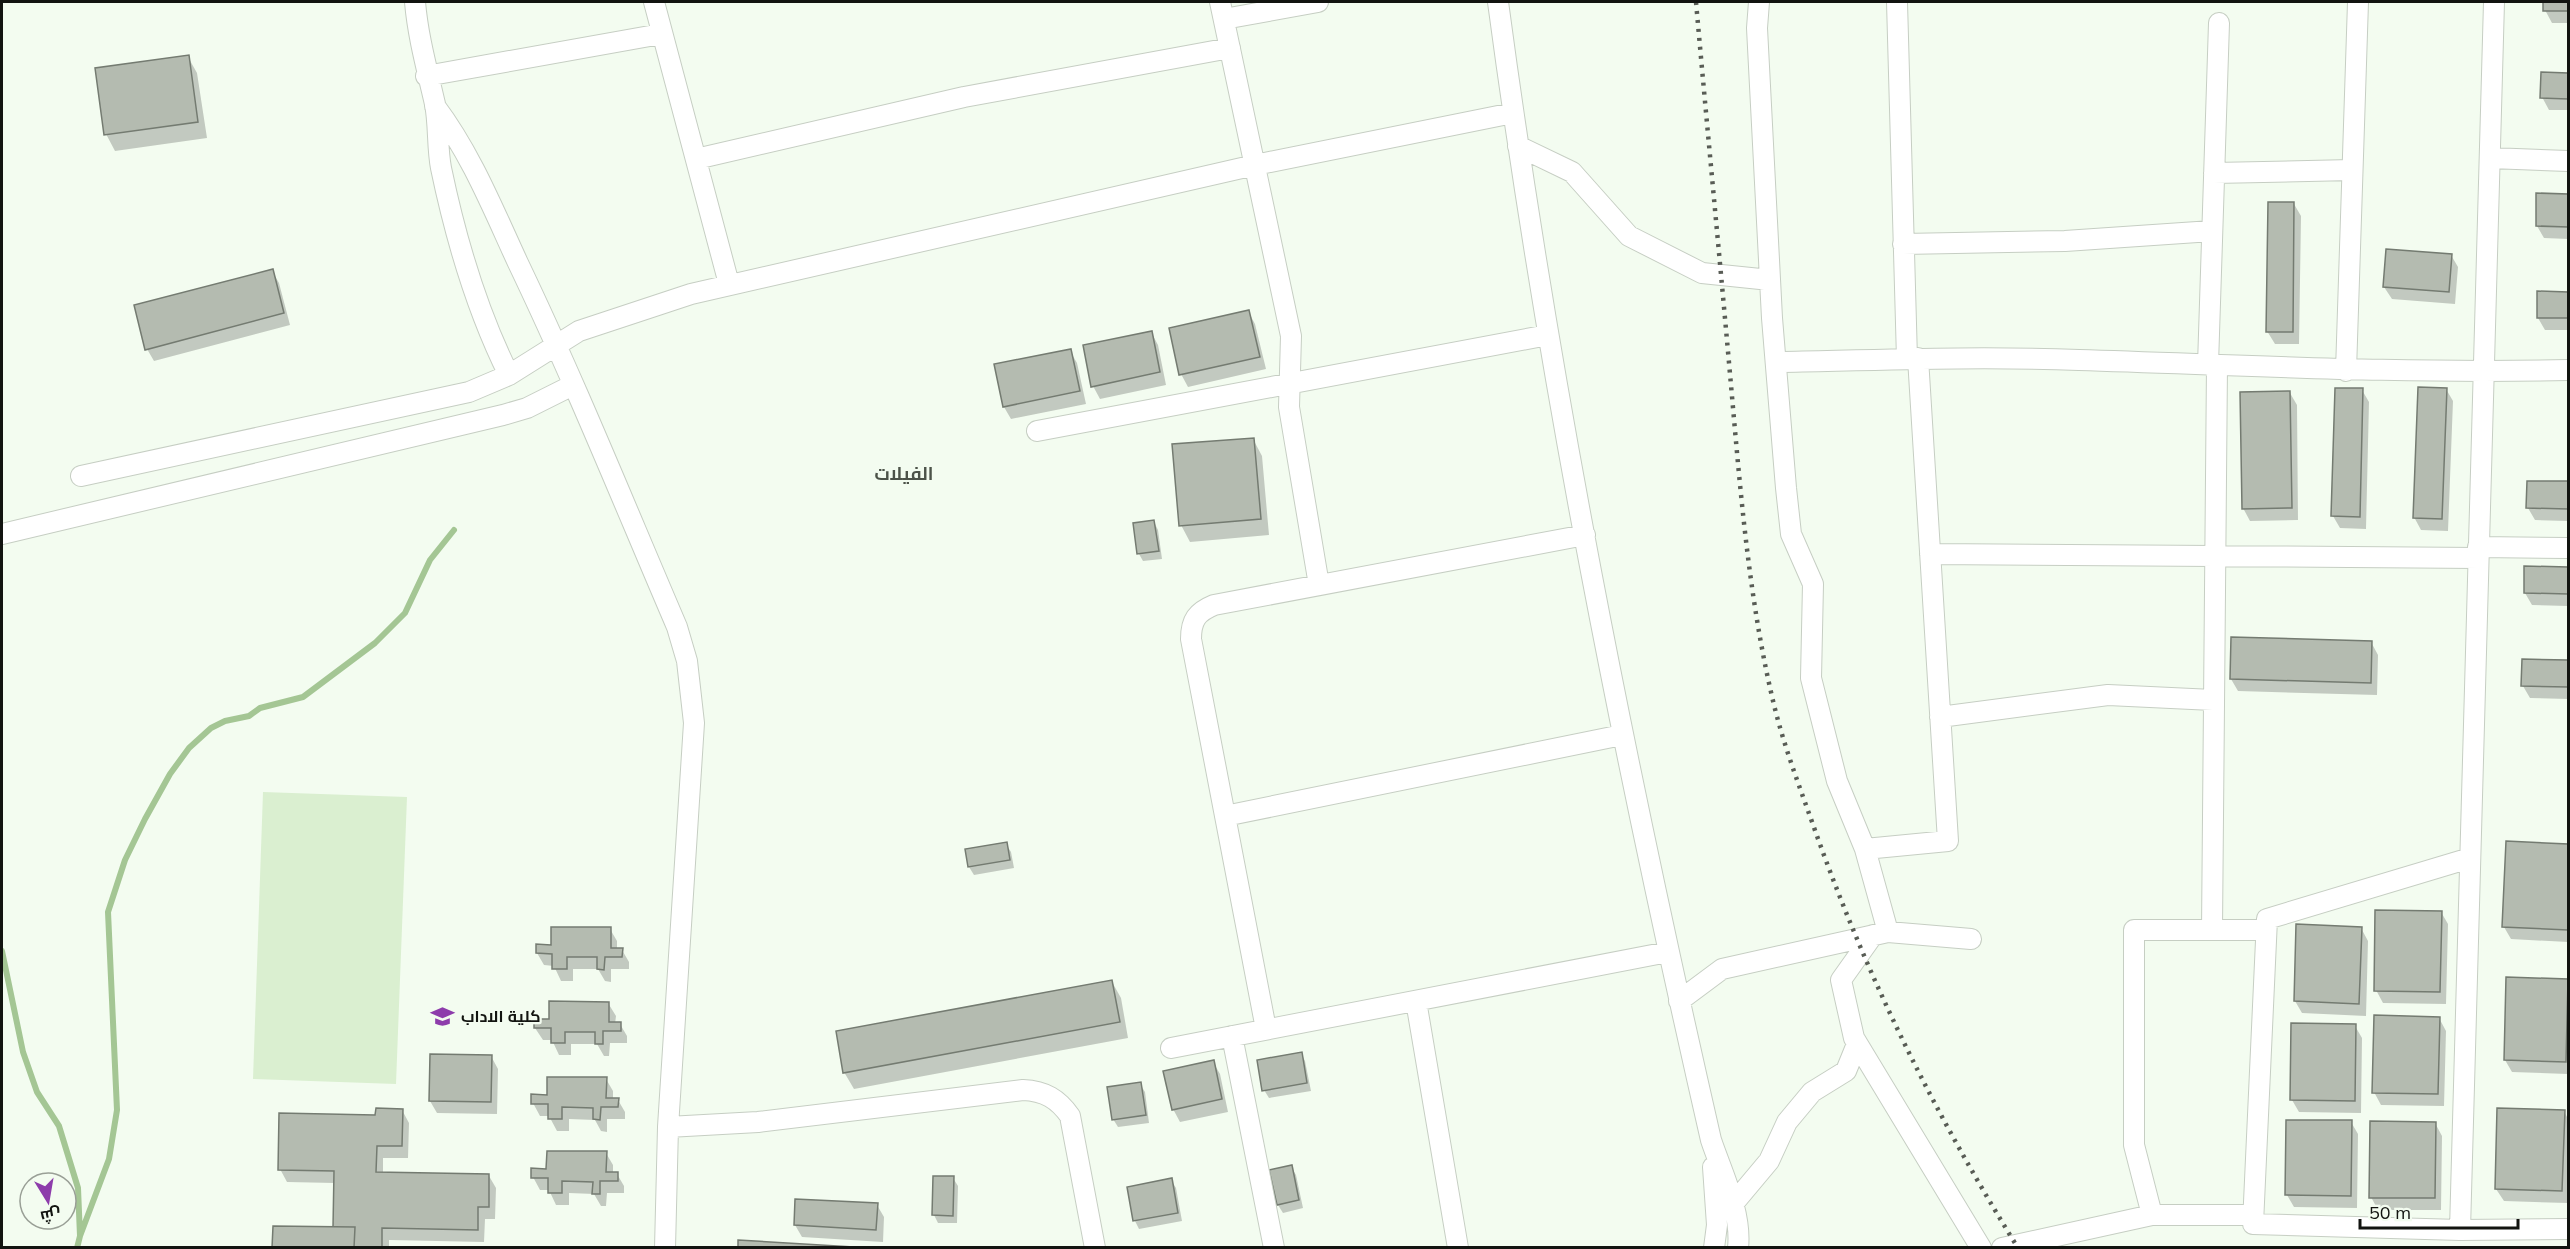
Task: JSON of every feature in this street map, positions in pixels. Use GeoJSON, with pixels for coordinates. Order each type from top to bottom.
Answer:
{"type":"FeatureCollection","features":[{"type":"Feature","properties":{"kind":"street"},"geometry":{"type":"LineString","coordinates":[[415,2],[419,43],[435,106],[441,167],[469,280],[492,340],[509,375]]}},
{"type":"Feature","properties":{"kind":"street"},"geometry":{"type":"LineString","coordinates":[[654,2],[729,284]]}},
{"type":"Feature","properties":{"kind":"street"},"geometry":{"type":"LineString","coordinates":[[1317,2],[1222,10],[1291,336],[1289,407],[1319,585]]}},
{"type":"Feature","properties":{"kind":"street"},"geometry":{"type":"LineString","coordinates":[[1498,2],[1548,335],[1622,735],[1711,1140],[1733,1204],[1738,1248]]}},
{"type":"Feature","properties":{"kind":"street"},"geometry":{"type":"LineString","coordinates":[[1759,2],[1757,28],[1770,280],[1791,534],[1813,584],[1811,678],[1837,781],[1865,849],[1881,934]]}},
{"type":"Feature","properties":{"kind":"street"},"geometry":{"type":"LineString","coordinates":[[1865,849],[1948,841],[1930,554],[1903,244],[1897,2]]}},
{"type":"Feature","properties":{"kind":"street"},"geometry":{"type":"LineString","coordinates":[[2346,371],[2358,2]]}},
{"type":"Feature","properties":{"kind":"street"},"geometry":{"type":"LineString","coordinates":[[2460,1230],[2494,2]]}},
{"type":"Feature","properties":{"kind":"street"},"geometry":{"type":"LineString","coordinates":[[2212,930],[2214,556],[2212,231],[2219,23]]}},
{"type":"Feature","properties":{"kind":"street"},"geometry":{"type":"LineString","coordinates":[[426,76],[661,34]]}},
{"type":"Feature","properties":{"kind":"street"},"geometry":{"type":"LineString","coordinates":[[696,159],[964,97],[1230,48]]}},
{"type":"Feature","properties":{"kind":"street"},"geometry":{"type":"LineString","coordinates":[[435,106],[469,159],[556,343],[676,627],[687,661],[694,723],[668,1127],[665,1248]]}},
{"type":"Feature","properties":{"kind":"street"},"geometry":{"type":"LineString","coordinates":[[81,476],[469,392],[509,375],[556,343],[579,331],[616,317],[729,284],[1255,165],[1513,113]]}},
{"type":"Feature","properties":{"kind":"street"},"geometry":{"type":"LineString","coordinates":[[1518,146],[1572,172],[1629,236],[1702,273],[1770,280]]}},
{"type":"Feature","properties":{"kind":"street"},"geometry":{"type":"LineString","coordinates":[[2490,158],[2568,161]]}},
{"type":"Feature","properties":{"kind":"street"},"geometry":{"type":"LineString","coordinates":[[2214,173],[2352,170]]}},
{"type":"Feature","properties":{"kind":"street"},"geometry":{"type":"LineString","coordinates":[[1903,244],[2065,241],[2212,231]]}},
{"type":"Feature","properties":{"kind":"street"},"geometry":{"type":"LineString","coordinates":[[1037,432],[1548,335]]}},
{"type":"Feature","properties":{"kind":"street"},"geometry":{"type":"LineString","coordinates":[[1776,362],[1912,358],[2078,360],[2346,371],[2568,370]]}},
{"type":"Feature","properties":{"kind":"street"},"geometry":{"type":"LineString","coordinates":[[2,534],[503,415],[535,404],[573,385]]}},
{"type":"Feature","properties":{"kind":"street"},"geometry":{"type":"LineString","coordinates":[[1266,1029],[1191,626],[1195,617],[1202,610],[1214,605],[1585,535]]}},
{"type":"Feature","properties":{"kind":"street"},"geometry":{"type":"LineString","coordinates":[[1930,554],[2214,556],[2478,553],[2568,548]]}},
{"type":"Feature","properties":{"kind":"street"},"geometry":{"type":"LineString","coordinates":[[1940,717],[2108,695],[2213,700]]}},
{"type":"Feature","properties":{"kind":"street"},"geometry":{"type":"LineString","coordinates":[[1225,816],[1622,735]]}},
{"type":"Feature","properties":{"kind":"street"},"geometry":{"type":"LineString","coordinates":[[2470,858],[2267,919],[2253,1224],[2460,1230],[2568,1229]]}},
{"type":"Feature","properties":{"kind":"street"},"geometry":{"type":"LineString","coordinates":[[2152,1215],[2134,1145],[2134,930],[2266,930]]}},
{"type":"Feature","properties":{"kind":"street"},"geometry":{"type":"LineString","coordinates":[[1881,934],[1841,980],[1857,1044],[1981,1248]]}},
{"type":"Feature","properties":{"kind":"street"},"geometry":{"type":"LineString","coordinates":[[1679,1001],[1722,969],[1881,934],[1971,939]]}},
{"type":"Feature","properties":{"kind":"street"},"geometry":{"type":"LineString","coordinates":[[1171,1048],[1668,952]]}},
{"type":"Feature","properties":{"kind":"street"},"geometry":{"type":"LineString","coordinates":[[1416,1001],[1458,1248]]}},
{"type":"Feature","properties":{"kind":"street"},"geometry":{"type":"LineString","coordinates":[[1232,1036],[1274,1248]]}},
{"type":"Feature","properties":{"kind":"street"},"geometry":{"type":"LineString","coordinates":[[1733,1204],[1769,1161],[1787,1122],[1812,1092],[1846,1071],[1857,1044]]}},
{"type":"Feature","properties":{"kind":"street"},"geometry":{"type":"LineString","coordinates":[[668,1127],[758,1122],[1023,1089],[1038,1091],[1051,1096],[1070,1116],[1095,1248]]}},
{"type":"Feature","properties":{"kind":"street"},"geometry":{"type":"LineString","coordinates":[[1711,1140],[1717,1225],[1714,1248]]}},
{"type":"Feature","properties":{"kind":"street"},"geometry":{"type":"LineString","coordinates":[[2002,1248],[2152,1215],[2253,1215]]}},
{"type":"Feature","properties":{"kind":"green space"},"geometry":{"type":"Polygon","coordinates":[[[263,792],[407,797],[396,1084],[253,1079],[263,792]]]}},
{"type":"Feature","properties":{"kind":"building"},"geometry":{"type":"Polygon","coordinates":[[[2543,2],[2568,2],[2568,11],[2543,11],[2543,2]]]}},
{"type":"Feature","properties":{"kind":"building"},"geometry":{"type":"Polygon","coordinates":[[[189,55],[198,122],[104,135],[95,68],[189,55]]]}},
{"type":"Feature","properties":{"kind":"building"},"geometry":{"type":"Polygon","coordinates":[[[2541,72],[2568,73],[2568,99],[2540,98],[2541,72]]]}},
{"type":"Feature","properties":{"kind":"building"},"geometry":{"type":"Polygon","coordinates":[[[2536,193],[2568,194],[2568,227],[2536,226],[2536,193]]]}},
{"type":"Feature","properties":{"kind":"building"},"geometry":{"type":"Polygon","coordinates":[[[2268,202],[2294,202],[2293,332],[2266,332],[2268,202]]]}},
{"type":"Feature","properties":{"kind":"building"},"geometry":{"type":"Polygon","coordinates":[[[2386,249],[2452,254],[2449,292],[2383,287],[2386,249]]]}},
{"type":"Feature","properties":{"kind":"building"},"geometry":{"type":"Polygon","coordinates":[[[273,269],[284,313],[145,350],[134,305],[273,269]]]}},
{"type":"Feature","properties":{"kind":"building"},"geometry":{"type":"Polygon","coordinates":[[[2537,291],[2568,292],[2568,318],[2537,318],[2537,291]]]}},
{"type":"Feature","properties":{"kind":"building"},"geometry":{"type":"Polygon","coordinates":[[[1249,310],[1260,357],[1179,375],[1169,328],[1249,310]]]}},
{"type":"Feature","properties":{"kind":"building"},"geometry":{"type":"Polygon","coordinates":[[[1152,331],[1160,372],[1091,387],[1083,345],[1152,331]]]}},
{"type":"Feature","properties":{"kind":"building"},"geometry":{"type":"Polygon","coordinates":[[[1071,349],[1080,391],[1003,407],[994,364],[1071,349]]]}},
{"type":"Feature","properties":{"kind":"building"},"geometry":{"type":"Polygon","coordinates":[[[2418,387],[2447,388],[2442,519],[2413,518],[2418,387]]]}},
{"type":"Feature","properties":{"kind":"building"},"geometry":{"type":"Polygon","coordinates":[[[2335,388],[2363,388],[2360,517],[2331,516],[2335,388]]]}},
{"type":"Feature","properties":{"kind":"building"},"geometry":{"type":"Polygon","coordinates":[[[2290,391],[2292,508],[2242,509],[2240,392],[2290,391]]]}},
{"type":"Feature","properties":{"kind":"building"},"geometry":{"type":"Polygon","coordinates":[[[1254,438],[1261,519],[1179,526],[1172,444],[1254,438]]]}},
{"type":"Feature","properties":{"kind":"building"},"geometry":{"type":"Polygon","coordinates":[[[2527,481],[2568,481],[2568,509],[2526,508],[2527,481]]]}},
{"type":"Feature","properties":{"kind":"building"},"geometry":{"type":"Polygon","coordinates":[[[1154,520],[1159,551],[1137,554],[1133,523],[1154,520]]]}},
{"type":"Feature","properties":{"kind":"building"},"geometry":{"type":"Polygon","coordinates":[[[2524,566],[2568,567],[2568,594],[2524,593],[2524,566]]]}},
{"type":"Feature","properties":{"kind":"building"},"geometry":{"type":"Polygon","coordinates":[[[2231,637],[2372,641],[2371,683],[2230,679],[2231,637]]]}},
{"type":"Feature","properties":{"kind":"building"},"geometry":{"type":"Polygon","coordinates":[[[2522,659],[2568,660],[2568,687],[2521,686],[2522,659]]]}},
{"type":"Feature","properties":{"kind":"building"},"geometry":{"type":"Polygon","coordinates":[[[2506,841],[2568,844],[2568,930],[2502,927],[2506,841]]]}},
{"type":"Feature","properties":{"kind":"building"},"geometry":{"type":"Polygon","coordinates":[[[1007,842],[1010,860],[968,867],[965,849],[1007,842]]]}},
{"type":"Feature","properties":{"kind":"building"},"geometry":{"type":"Polygon","coordinates":[[[2375,910],[2442,911],[2440,992],[2374,991],[2375,910]]]}},
{"type":"Feature","properties":{"kind":"building"},"geometry":{"type":"Polygon","coordinates":[[[2296,924],[2362,927],[2359,1004],[2294,1001],[2296,924]]]}},
{"type":"Feature","properties":{"kind":"building"},"geometry":{"type":"Polygon","coordinates":[[[551,927],[611,927],[611,948],[623,948],[622,957],[605,957],[604,970],[597,969],[597,957],[567,957],[567,969],[552,969],[552,954],[536,953],[536,944],[551,945],[551,927]]]}},
{"type":"Feature","properties":{"kind":"building"},"geometry":{"type":"Polygon","coordinates":[[[2506,977],[2568,979],[2566,1062],[2504,1060],[2506,977]]]}},
{"type":"Feature","properties":{"kind":"building"},"geometry":{"type":"Polygon","coordinates":[[[1112,980],[1120,1022],[843,1073],[836,1031],[1112,980]]]}},
{"type":"Feature","properties":{"kind":"building"},"geometry":{"type":"Polygon","coordinates":[[[549,1001],[609,1002],[609,1022],[621,1022],[621,1031],[603,1031],[603,1044],[595,1044],[595,1032],[565,1032],[565,1043],[551,1043],[551,1028],[534,1028],[534,1019],[549,1019],[549,1001]]]}},
{"type":"Feature","properties":{"kind":"building"},"geometry":{"type":"Polygon","coordinates":[[[2374,1015],[2440,1017],[2438,1094],[2372,1093],[2374,1015]]]}},
{"type":"Feature","properties":{"kind":"building"},"geometry":{"type":"Polygon","coordinates":[[[2291,1023],[2356,1024],[2355,1101],[2290,1100],[2291,1023]]]}},
{"type":"Feature","properties":{"kind":"building"},"geometry":{"type":"Polygon","coordinates":[[[1302,1052],[1307,1083],[1262,1091],[1257,1060],[1302,1052]]]}},
{"type":"Feature","properties":{"kind":"building"},"geometry":{"type":"Polygon","coordinates":[[[430,1054],[492,1055],[491,1102],[429,1101],[430,1054]]]}},
{"type":"Feature","properties":{"kind":"building"},"geometry":{"type":"Polygon","coordinates":[[[1214,1060],[1222,1099],[1172,1110],[1163,1071],[1214,1060]]]}},
{"type":"Feature","properties":{"kind":"building"},"geometry":{"type":"Polygon","coordinates":[[[547,1077],[607,1077],[606,1098],[619,1098],[618,1107],[601,1107],[600,1120],[593,1119],[593,1108],[562,1107],[562,1119],[548,1119],[548,1104],[531,1104],[531,1094],[547,1095],[547,1077]]]}},
{"type":"Feature","properties":{"kind":"building"},"geometry":{"type":"Polygon","coordinates":[[[1141,1082],[1146,1115],[1112,1120],[1107,1087],[1141,1082]]]}},
{"type":"Feature","properties":{"kind":"building"},"geometry":{"type":"Polygon","coordinates":[[[376,1108],[403,1109],[402,1146],[377,1146],[376,1172],[489,1174],[489,1207],[478,1207],[478,1230],[382,1228],[382,1248],[354,1248],[355,1227],[333,1227],[334,1171],[278,1170],[279,1113],[375,1115],[376,1108]]]}},
{"type":"Feature","properties":{"kind":"building"},"geometry":{"type":"Polygon","coordinates":[[[2497,1108],[2565,1110],[2562,1191],[2495,1189],[2497,1108]]]}},
{"type":"Feature","properties":{"kind":"building"},"geometry":{"type":"Polygon","coordinates":[[[2286,1120],[2352,1120],[2351,1196],[2285,1195],[2286,1120]]]}},
{"type":"Feature","properties":{"kind":"building"},"geometry":{"type":"Polygon","coordinates":[[[2370,1121],[2436,1122],[2435,1198],[2369,1198],[2370,1121]]]}},
{"type":"Feature","properties":{"kind":"building"},"geometry":{"type":"Polygon","coordinates":[[[547,1151],[607,1151],[606,1172],[618,1172],[618,1181],[600,1181],[600,1194],[592,1194],[593,1182],[562,1181],[562,1193],[548,1193],[548,1178],[531,1178],[531,1168],[546,1169],[547,1151]]]}},
{"type":"Feature","properties":{"kind":"building"},"geometry":{"type":"Polygon","coordinates":[[[1292,1165],[1299,1200],[1277,1205],[1269,1170],[1292,1165]]]}},
{"type":"Feature","properties":{"kind":"building"},"geometry":{"type":"Polygon","coordinates":[[[933,1176],[954,1176],[953,1216],[932,1215],[933,1176]]]}},
{"type":"Feature","properties":{"kind":"building"},"geometry":{"type":"Polygon","coordinates":[[[1172,1178],[1178,1213],[1133,1221],[1127,1187],[1172,1178]]]}},
{"type":"Feature","properties":{"kind":"building"},"geometry":{"type":"Polygon","coordinates":[[[795,1199],[878,1203],[876,1230],[794,1225],[795,1199]]]}},
{"type":"Feature","properties":{"kind":"building"},"geometry":{"type":"Polygon","coordinates":[[[273,1226],[355,1227],[354,1248],[272,1248],[273,1226]]]}},
{"type":"Feature","properties":{"kind":"building"},"geometry":{"type":"Polygon","coordinates":[[[738,1240],[871,1248],[738,1248],[738,1240]]]}},
{"type":"Feature","properties":{"kind":"waterway"},"geometry":{"type":"LineString","coordinates":[[80,1236],[109,1159],[117,1110],[108,912],[125,860],[145,819],[170,774],[189,748],[211,728],[225,721],[249,716],[260,708],[303,697],[375,643],[405,613],[430,560],[454,530]]}},
{"type":"Feature","properties":{"kind":"waterway"},"geometry":{"type":"LineString","coordinates":[[2,951],[23,1052],[37,1092],[59,1126],[78,1188],[80,1236],[77,1248]]}},
{"type":"Feature","properties":{"kind":"railway"},"geometry":{"type":"LineString","coordinates":[[1696,2],[1746,541],[1765,664],[1778,722],[1837,891],[1882,996],[1932,1098],[2018,1248]]}},
{"type":"Feature","properties":{"kind":"place","name":"كلية الاداب"},"geometry":{"type":"Point","coordinates":[443,1016]}},
{"type":"Feature","properties":{"kind":"district","name":"الفيلات"},"geometry":{"type":"Point","coordinates":[904,473]}}]}
